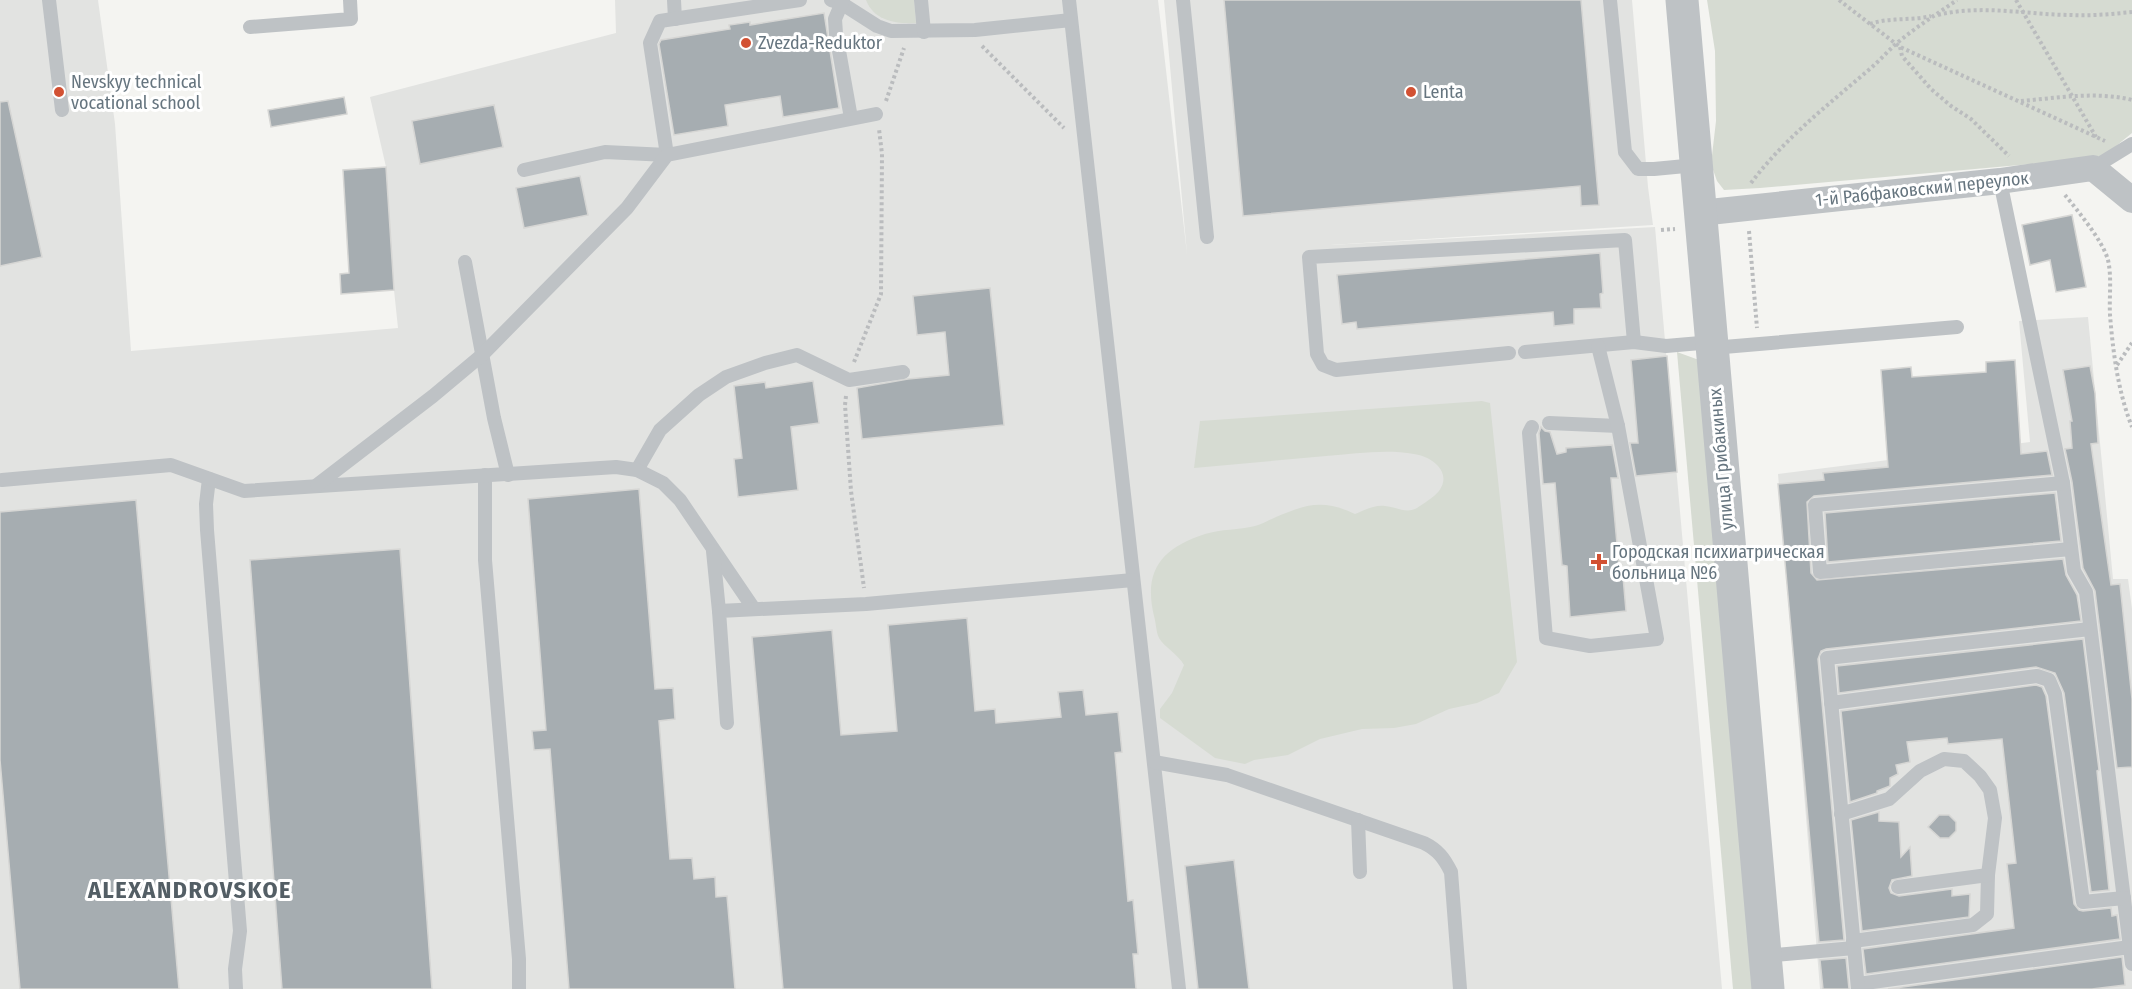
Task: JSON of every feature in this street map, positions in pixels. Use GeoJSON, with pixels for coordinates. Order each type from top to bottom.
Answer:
{"type":"FeatureCollection","features":[{"type":"Feature","properties":{"kind":"street","name":"улица Грибакиных"},"geometry":{"type":"LineString","coordinates":[[1682,0],[1768,989]]}},
{"type":"Feature","properties":{"kind":"street","name":"1-й Рабфаковский переулок"},"geometry":{"type":"LineString","coordinates":[[1700,213],[1746,216],[2093,168]]}},
{"type":"Feature","properties":{"kind":"street"},"geometry":{"type":"LineString","coordinates":[[2093,168],[2132,200]]}},
{"type":"Feature","properties":{"kind":"lane"},"geometry":{"type":"LineString","coordinates":[[49,0],[62,111]]}},
{"type":"Feature","properties":{"kind":"lane"},"geometry":{"type":"LineString","coordinates":[[250,27],[351,19],[350,0]]}},
{"type":"Feature","properties":{"kind":"lane"},"geometry":{"type":"LineString","coordinates":[[675,0],[675,19]]}},
{"type":"Feature","properties":{"kind":"lane"},"geometry":{"type":"LineString","coordinates":[[316,486],[433,396],[482,355],[627,208],[667,155],[650,43],[660,21],[749,4],[800,0]]}},
{"type":"Feature","properties":{"kind":"lane"},"geometry":{"type":"LineString","coordinates":[[921,0],[924,32]]}},
{"type":"Feature","properties":{"kind":"lane"},"geometry":{"type":"LineString","coordinates":[[1068,0],[1179,989]]}},
{"type":"Feature","properties":{"kind":"lane"},"geometry":{"type":"LineString","coordinates":[[1182,0],[1207,237]]}},
{"type":"Feature","properties":{"kind":"lane"},"geometry":{"type":"LineString","coordinates":[[1610,0],[1625,152],[1638,169],[1697,165]]}},
{"type":"Feature","properties":{"kind":"lane"},"geometry":{"type":"LineString","coordinates":[[851,118],[836,34],[835,19],[839,1],[877,26],[891,31],[975,30],[1071,20]]}},
{"type":"Feature","properties":{"kind":"lane"},"geometry":{"type":"LineString","coordinates":[[524,171],[605,152],[667,155],[876,114]]}},
{"type":"Feature","properties":{"kind":"lane"},"geometry":{"type":"LineString","coordinates":[[2093,168],[2128,147]]}},
{"type":"Feature","properties":{"kind":"lane"},"geometry":{"type":"LineString","coordinates":[[2000,181],[2063,483],[2074,571],[2086,592],[2132,964]]}},
{"type":"Feature","properties":{"kind":"lane"},"geometry":{"type":"LineString","coordinates":[[1509,353],[1336,370],[1323,365],[1317,354],[1309,258],[1625,240],[1634,342]]}},
{"type":"Feature","properties":{"kind":"lane"},"geometry":{"type":"LineString","coordinates":[[465,262],[494,417],[508,475]]}},
{"type":"Feature","properties":{"kind":"lane"},"geometry":{"type":"LineString","coordinates":[[1525,352],[1634,342],[1666,346],[1759,344],[1957,327]]}},
{"type":"Feature","properties":{"kind":"lane"},"geometry":{"type":"LineString","coordinates":[[1533,427],[1529,434],[1546,638],[1590,646],[1657,639],[1618,426],[1598,346]]}},
{"type":"Feature","properties":{"kind":"lane"},"geometry":{"type":"LineString","coordinates":[[637,470],[660,430],[699,395],[726,377],[765,363],[797,355],[849,380],[903,372]]}},
{"type":"Feature","properties":{"kind":"lane"},"geometry":{"type":"LineString","coordinates":[[1549,423],[1618,426]]}},
{"type":"Feature","properties":{"kind":"lane"},"geometry":{"type":"LineString","coordinates":[[2,480],[171,465],[244,491],[616,467],[637,470],[663,483],[680,500],[754,609]]}},
{"type":"Feature","properties":{"kind":"lane"},"geometry":{"type":"LineString","coordinates":[[484,476],[484,560],[518,947],[519,989]]}},
{"type":"Feature","properties":{"kind":"lane"},"geometry":{"type":"LineString","coordinates":[[209,479],[206,504],[207,530],[240,931],[235,969],[236,989]]}},
{"type":"Feature","properties":{"kind":"lane"},"geometry":{"type":"LineString","coordinates":[[2063,483],[1815,506],[1820,572],[2071,549]]}},
{"type":"Feature","properties":{"kind":"lane"},"geometry":{"type":"LineString","coordinates":[[713,549],[727,723]]}},
{"type":"Feature","properties":{"kind":"lane"},"geometry":{"type":"LineString","coordinates":[[719,611],[866,604],[1133,580]]}},
{"type":"Feature","properties":{"kind":"lane"},"geometry":{"type":"LineString","coordinates":[[2090,629],[1827,658],[1858,986],[2130,947]]}},
{"type":"Feature","properties":{"kind":"lane"},"geometry":{"type":"LineString","coordinates":[[1831,703],[2037,676],[2049,680],[2055,694],[2083,902],[2124,898]]}},
{"type":"Feature","properties":{"kind":"lane"},"geometry":{"type":"LineString","coordinates":[[1765,956],[1973,925],[1987,914],[1988,875],[1995,818],[1990,790],[1980,776],[1964,761],[1944,759],[1920,771],[1889,800],[1841,814]]}},
{"type":"Feature","properties":{"kind":"lane"},"geometry":{"type":"LineString","coordinates":[[1154,762],[1227,775],[1436,849],[1445,860],[1450,872],[1455,904],[1460,989]]}},
{"type":"Feature","properties":{"kind":"lane"},"geometry":{"type":"LineString","coordinates":[[1358,820],[1360,872]]}},
{"type":"Feature","properties":{"kind":"lane"},"geometry":{"type":"LineString","coordinates":[[1898,887],[1988,875]]}},
{"type":"Feature","properties":{"kind":"path"},"geometry":{"type":"LineString","coordinates":[[1839,0],[1898,45],[2096,137],[2128,147]]}},
{"type":"Feature","properties":{"kind":"path"},"geometry":{"type":"LineString","coordinates":[[1759,344],[1744,193],[1762,169],[1798,132],[1898,45],[1935,15],[1958,0]]}},
{"type":"Feature","properties":{"kind":"path"},"geometry":{"type":"LineString","coordinates":[[2016,0],[2096,137]]}},
{"type":"Feature","properties":{"kind":"path"},"geometry":{"type":"LineString","coordinates":[[1870,24],[1880,20],[1918,19],[1955,11],[2072,15],[2132,12]]}},
{"type":"Feature","properties":{"kind":"path"},"geometry":{"type":"LineString","coordinates":[[975,30],[983,47],[1066,129]]}},
{"type":"Feature","properties":{"kind":"path"},"geometry":{"type":"LineString","coordinates":[[876,114],[886,100],[909,32]]}},
{"type":"Feature","properties":{"kind":"path"},"geometry":{"type":"LineString","coordinates":[[1898,45],[1902,56],[1931,89],[1971,119],[2003,149],[2027,177]]}},
{"type":"Feature","properties":{"kind":"path"},"geometry":{"type":"LineString","coordinates":[[2020,101],[2072,97],[2120,97],[2132,100]]}},
{"type":"Feature","properties":{"kind":"path"},"geometry":{"type":"LineString","coordinates":[[2064,195],[2093,232],[2108,258],[2110,313],[2117,365],[2124,406],[2132,427]]}},
{"type":"Feature","properties":{"kind":"path"},"geometry":{"type":"LineString","coordinates":[[2117,365],[2132,343]]}},
{"type":"Feature","properties":{"kind":"shaded area"},"geometry":{"type":"Polygon","coordinates":[[[0,0],[98,0],[115,124],[131,351],[398,328],[386,167],[370,97],[616,33],[615,0],[1158,0],[1187,254],[1164,0],[1632,0],[1653,225],[1330,245],[1655,227],[1722,989],[0,989],[0,0]]]}},
{"type":"Feature","properties":{"kind":"shaded area"},"geometry":{"type":"Polygon","coordinates":[[[866,0],[914,0],[916,23],[886,20],[874,13],[866,0]]]}},
{"type":"Feature","properties":{"kind":"shaded area"},"geometry":{"type":"Polygon","coordinates":[[[1707,0],[2132,0],[2132,133],[2105,155],[2089,159],[1724,190],[1717,181],[1711,164],[1716,121],[1715,51],[1707,0]]]}},
{"type":"Feature","properties":{"kind":"shaded area"},"geometry":{"type":"Polygon","coordinates":[[[2088,317],[2113,579],[2128,579],[2132,609],[2132,989],[1820,989],[1778,474],[2030,442],[2019,321],[2088,317]]]}},
{"type":"Feature","properties":{"kind":"shaded area"},"geometry":{"type":"Polygon","coordinates":[[[1677,352],[1699,360],[1755,989],[1733,989],[1677,352]]]}},
{"type":"Feature","properties":{"kind":"shaded area"},"geometry":{"type":"Polygon","coordinates":[[[1482,401],[1490,403],[1517,662],[1499,693],[1477,703],[1449,709],[1416,724],[1394,728],[1362,729],[1320,739],[1288,755],[1254,760],[1245,764],[1215,758],[1160,718],[1160,709],[1172,693],[1184,665],[1159,638],[1151,600],[1154,574],[1159,563],[1167,554],[1177,546],[1205,534],[1255,526],[1306,506],[1334,506],[1355,514],[1381,506],[1413,510],[1434,496],[1443,484],[1442,471],[1433,462],[1421,455],[1403,453],[1359,453],[1194,468],[1200,421],[1482,401]]]}},
{"type":"Feature","properties":{"kind":"building","name":"Lenta"},"geometry":{"type":"Polygon","coordinates":[[[1224,0],[1581,0],[1599,205],[1581,206],[1580,186],[1243,216],[1224,0]]]}},
{"type":"Feature","properties":{"kind":"building"},"geometry":{"type":"Polygon","coordinates":[[[824,13],[839,108],[783,117],[780,96],[725,105],[728,126],[674,135],[659,44],[661,40],[730,29],[729,25],[750,22],[750,25],[824,13]]]}},
{"type":"Feature","properties":{"kind":"building"},"geometry":{"type":"Polygon","coordinates":[[[344,97],[347,114],[271,127],[268,110],[344,97]]]}},
{"type":"Feature","properties":{"kind":"building"},"geometry":{"type":"Polygon","coordinates":[[[8,101],[42,257],[0,266],[0,102],[8,101]]]}},
{"type":"Feature","properties":{"kind":"building"},"geometry":{"type":"Polygon","coordinates":[[[494,105],[503,147],[420,164],[412,121],[494,105]]]}},
{"type":"Feature","properties":{"kind":"building"},"geometry":{"type":"Polygon","coordinates":[[[386,167],[394,290],[341,294],[340,274],[349,273],[343,170],[386,167]]]}},
{"type":"Feature","properties":{"kind":"building"},"geometry":{"type":"Polygon","coordinates":[[[580,176],[588,215],[524,228],[516,188],[580,176]]]}},
{"type":"Feature","properties":{"kind":"building"},"geometry":{"type":"Polygon","coordinates":[[[2072,215],[2086,287],[2056,292],[2050,260],[2030,265],[2022,225],[2072,215]]]}},
{"type":"Feature","properties":{"kind":"building"},"geometry":{"type":"Polygon","coordinates":[[[1600,253],[1603,293],[1600,294],[1601,308],[1574,309],[1574,324],[1554,326],[1553,312],[1357,329],[1356,322],[1342,324],[1337,275],[1600,253]]]}},
{"type":"Feature","properties":{"kind":"building"},"geometry":{"type":"Polygon","coordinates":[[[990,288],[1004,425],[862,439],[857,388],[949,375],[945,332],[917,335],[913,296],[990,288]]]}},
{"type":"Feature","properties":{"kind":"building"},"geometry":{"type":"Polygon","coordinates":[[[1667,356],[1677,472],[1636,476],[1630,443],[1638,443],[1631,360],[1667,356]]]}},
{"type":"Feature","properties":{"kind":"building"},"geometry":{"type":"Polygon","coordinates":[[[2015,360],[2021,454],[2047,451],[2052,475],[1814,496],[1807,502],[1811,573],[1817,580],[2063,559],[2066,575],[2077,595],[2081,621],[1821,651],[1818,659],[1844,940],[1819,942],[1778,484],[1824,480],[1823,473],[1888,467],[1881,370],[1911,367],[1912,377],[1986,372],[1986,362],[2015,360]]]}},
{"type":"Feature","properties":{"kind":"building"},"geometry":{"type":"Polygon","coordinates":[[[2090,366],[2095,393],[2098,443],[2091,444],[2111,585],[2120,584],[2132,699],[2132,767],[2117,768],[2095,591],[2083,568],[2072,482],[2065,449],[2072,448],[2070,421],[2072,421],[2063,370],[2090,366]]]}},
{"type":"Feature","properties":{"kind":"building"},"geometry":{"type":"Polygon","coordinates":[[[813,381],[819,423],[791,427],[798,490],[738,497],[734,459],[742,458],[734,386],[765,382],[766,388],[813,381]]]}},
{"type":"Feature","properties":{"kind":"building"},"geometry":{"type":"Polygon","coordinates":[[[1541,427],[1550,432],[1557,454],[1566,452],[1566,448],[1612,445],[1618,478],[1611,478],[1619,566],[1622,565],[1626,611],[1570,617],[1567,566],[1562,565],[1555,483],[1543,484],[1539,433],[1541,427]]]}},
{"type":"Feature","properties":{"kind":"building"},"geometry":{"type":"Polygon","coordinates":[[[639,489],[655,689],[673,688],[675,719],[659,721],[670,859],[692,858],[694,879],[715,877],[716,897],[727,896],[735,989],[569,989],[550,749],[534,750],[532,731],[546,730],[528,499],[639,489]]]}},
{"type":"Feature","properties":{"kind":"building"},"geometry":{"type":"Polygon","coordinates":[[[2055,493],[2061,541],[1828,562],[1825,513],[2055,493]]]}},
{"type":"Feature","properties":{"kind":"building"},"geometry":{"type":"Polygon","coordinates":[[[136,500],[179,989],[20,989],[0,760],[0,512],[136,500]]]}},
{"type":"Feature","properties":{"kind":"building"},"geometry":{"type":"Polygon","coordinates":[[[400,549],[432,989],[282,989],[250,560],[400,549]]]}},
{"type":"Feature","properties":{"kind":"building"},"geometry":{"type":"Polygon","coordinates":[[[967,618],[975,711],[995,709],[996,723],[1061,717],[1058,692],[1083,690],[1086,715],[1118,712],[1122,752],[1115,753],[1128,901],[1133,900],[1138,954],[1133,954],[1136,989],[783,989],[752,637],[832,630],[841,735],[897,731],[888,625],[967,618]]]}},
{"type":"Feature","properties":{"kind":"building"},"geometry":{"type":"Polygon","coordinates":[[[2083,639],[2099,770],[2097,771],[2109,890],[2091,892],[2064,693],[2055,673],[2036,667],[1839,693],[1837,666],[2083,639]]]}},
{"type":"Feature","properties":{"kind":"building"},"geometry":{"type":"Polygon","coordinates":[[[2036,685],[2042,687],[2046,696],[2074,904],[2083,911],[2111,908],[2112,916],[2117,915],[2120,939],[1866,974],[1863,949],[2014,928],[2007,864],[2016,863],[2002,739],[1948,744],[1947,738],[1907,742],[1910,762],[1896,765],[1898,774],[1890,778],[1890,786],[1850,802],[1841,711],[2036,685]]]}},
{"type":"Feature","properties":{"kind":"building"},"geometry":{"type":"Polygon","coordinates":[[[1879,812],[1879,821],[1899,822],[1901,857],[1910,847],[1912,876],[1892,880],[1889,888],[1891,893],[1899,896],[1952,889],[1952,896],[1970,894],[1969,917],[1862,931],[1851,820],[1879,812]]]}},
{"type":"Feature","properties":{"kind":"building"},"geometry":{"type":"Polygon","coordinates":[[[1939,815],[1949,815],[1956,822],[1956,831],[1949,838],[1940,838],[1928,827],[1939,815]]]}},
{"type":"Feature","properties":{"kind":"building"},"geometry":{"type":"Polygon","coordinates":[[[1234,860],[1249,989],[1198,989],[1185,866],[1234,860]]]}},
{"type":"Feature","properties":{"kind":"building"},"geometry":{"type":"Polygon","coordinates":[[[2122,957],[2125,985],[2092,989],[1888,989],[2122,957]]]}},
{"type":"Feature","properties":{"kind":"building"},"geometry":{"type":"Polygon","coordinates":[[[1846,958],[1849,989],[1823,989],[1820,960],[1846,958]]]}},
{"type":"Feature","properties":{"kind":"place","name":"Zvezda-Reduktor"},"geometry":{"type":"Point","coordinates":[746,43]}},
{"type":"Feature","properties":{"kind":"place","name":"Nevskyy technical vocational school"},"geometry":{"type":"Point","coordinates":[59,92]}},
{"type":"Feature","properties":{"kind":"place","name":"Lenta"},"geometry":{"type":"Point","coordinates":[1411,92]}},
{"type":"Feature","properties":{"kind":"place","name":"Городская психиатрическая больница №6"},"geometry":{"type":"Point","coordinates":[1599,562]}},
{"type":"Feature","properties":{"kind":"district","name":"ALEXANDROVSKOE"},"geometry":{"type":"Point","coordinates":[190,890]}}]}
